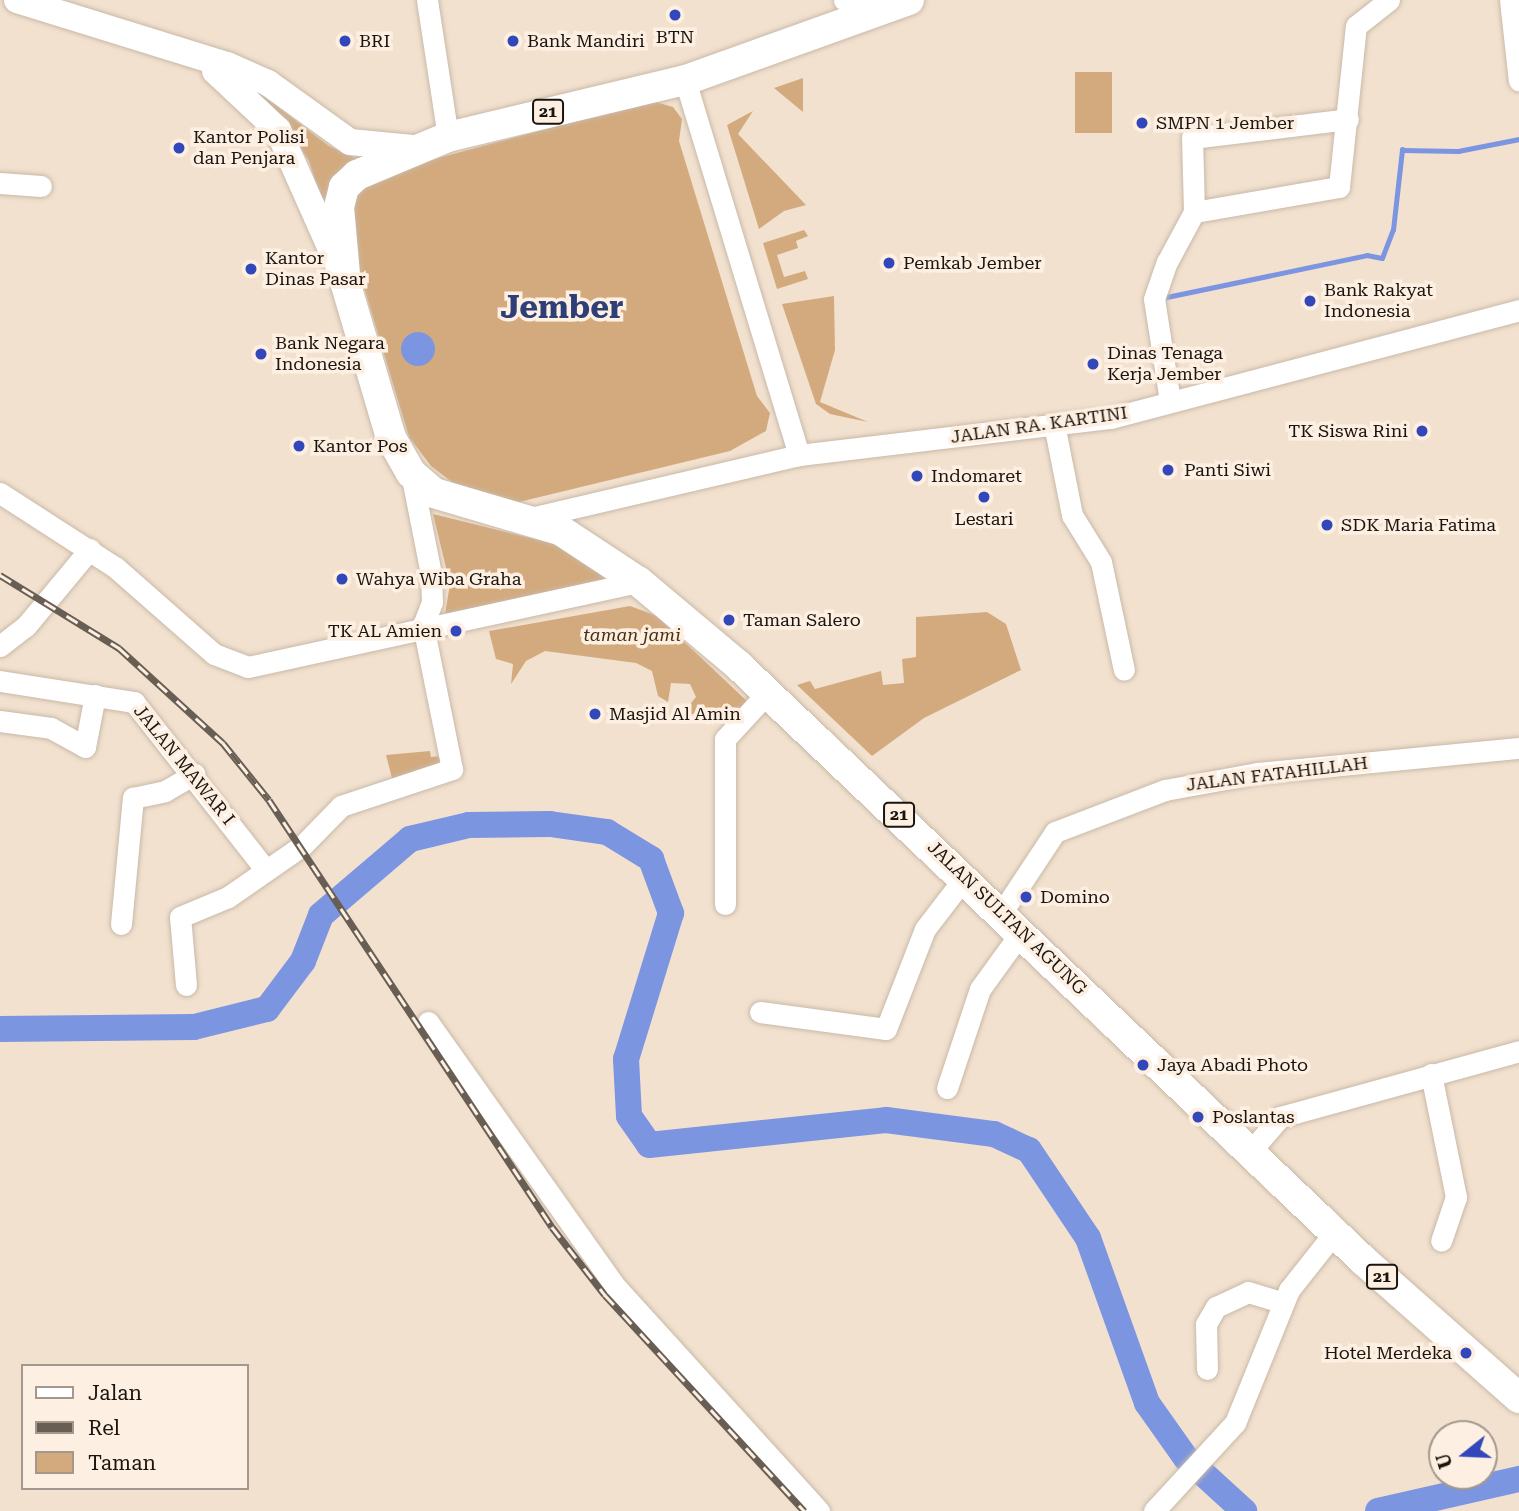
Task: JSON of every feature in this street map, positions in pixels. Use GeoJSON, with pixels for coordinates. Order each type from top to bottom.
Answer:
{"type":"FeatureCollection","features":[{"type":"Feature","properties":{"kind":"highway","name":"21"},"geometry":{"type":"LineString","coordinates":[[346,285],[339,207],[344,187],[413,148],[448,137],[685,80],[894,4]]}},
{"type":"Feature","properties":{"kind":"highway","name":"JALAN SULTAN AGUNG"},"geometry":{"type":"LineString","coordinates":[[346,285],[380,408],[411,473],[452,502],[560,530],[639,582],[768,692],[965,877],[1334,1233],[1515,1390]]}},
{"type":"Feature","properties":{"kind":"main road"},"geometry":{"type":"LineString","coordinates":[[17,0],[187,52],[268,83],[350,142],[413,148]]}},
{"type":"Feature","properties":{"kind":"main road"},"geometry":{"type":"LineString","coordinates":[[187,52],[241,90],[278,130],[346,285]]}},
{"type":"Feature","properties":{"kind":"street"},"geometry":{"type":"LineString","coordinates":[[427,0],[448,137]]}},
{"type":"Feature","properties":{"kind":"street"},"geometry":{"type":"LineString","coordinates":[[844,0],[894,4]]}},
{"type":"Feature","properties":{"kind":"street"},"geometry":{"type":"LineString","coordinates":[[1194,212],[1339,187],[1356,26],[1389,0]]}},
{"type":"Feature","properties":{"kind":"street"},"geometry":{"type":"LineString","coordinates":[[1510,0],[1519,81]]}},
{"type":"Feature","properties":{"kind":"street"},"geometry":{"type":"LineString","coordinates":[[685,80],[799,455]]}},
{"type":"Feature","properties":{"kind":"street"},"geometry":{"type":"LineString","coordinates":[[1170,401],[1157,282],[1194,212],[1192,138],[1348,119]]}},
{"type":"Feature","properties":{"kind":"street"},"geometry":{"type":"LineString","coordinates":[[0,183],[41,186]]}},
{"type":"Feature","properties":{"kind":"street","name":"JALAN RA. KARTINI"},"geometry":{"type":"LineString","coordinates":[[520,520],[799,455],[1054,424],[1170,401],[1519,310]]}},
{"type":"Feature","properties":{"kind":"street"},"geometry":{"type":"LineString","coordinates":[[1054,424],[1072,515],[1101,562],[1125,670]]}},
{"type":"Feature","properties":{"kind":"street"},"geometry":{"type":"LineString","coordinates":[[186,985],[178,919],[228,897],[324,829],[341,806],[452,769],[423,625],[432,602],[431,574],[411,473]]}},
{"type":"Feature","properties":{"kind":"street"},"geometry":{"type":"LineString","coordinates":[[0,493],[90,549],[214,654],[248,667],[289,663],[423,625],[639,582]]}},
{"type":"Feature","properties":{"kind":"street"},"geometry":{"type":"LineString","coordinates":[[0,646],[26,626],[90,549]]}},
{"type":"Feature","properties":{"kind":"street","name":"JALAN MAWAR I"},"geometry":{"type":"LineString","coordinates":[[0,681],[134,702],[194,774],[265,869]]}},
{"type":"Feature","properties":{"kind":"street"},"geometry":{"type":"LineString","coordinates":[[725,904],[725,739],[768,692]]}},
{"type":"Feature","properties":{"kind":"street"},"geometry":{"type":"LineString","coordinates":[[0,721],[51,728],[85,747],[95,695]]}},
{"type":"Feature","properties":{"kind":"street","name":"JALAN FATAHILLAH"},"geometry":{"type":"LineString","coordinates":[[947,1088],[980,989],[1055,832],[1165,790],[1258,773],[1519,748]]}},
{"type":"Feature","properties":{"kind":"street"},"geometry":{"type":"LineString","coordinates":[[121,924],[133,798],[165,791],[194,774]]}},
{"type":"Feature","properties":{"kind":"street"},"geometry":{"type":"LineString","coordinates":[[760,1012],[886,1029],[925,929],[965,877]]}},
{"type":"Feature","properties":{"kind":"street"},"geometry":{"type":"LineString","coordinates":[[428,1021],[615,1286],[819,1511]]}},
{"type":"Feature","properties":{"kind":"street"},"geometry":{"type":"LineString","coordinates":[[1250,1152],[1280,1117],[1519,1051]]}},
{"type":"Feature","properties":{"kind":"street"},"geometry":{"type":"LineString","coordinates":[[1431,1074],[1456,1197],[1441,1241]]}},
{"type":"Feature","properties":{"kind":"street"},"geometry":{"type":"LineString","coordinates":[[1154,1511],[1235,1423],[1283,1303],[1334,1233]]}},
{"type":"Feature","properties":{"kind":"street"},"geometry":{"type":"LineString","coordinates":[[1207,1369],[1206,1324],[1216,1307],[1248,1292],[1283,1303]]}},
{"type":"Feature","properties":{"kind":"green space"},"geometry":{"type":"Polygon","coordinates":[[[1075,72],[1112,72],[1112,133],[1075,133],[1075,72]]]}},
{"type":"Feature","properties":{"kind":"green space"},"geometry":{"type":"Polygon","coordinates":[[[803,78],[803,112],[774,88],[803,78]]]}},
{"type":"Feature","properties":{"kind":"green space"},"geometry":{"type":"Polygon","coordinates":[[[249,85],[329,146],[360,160],[329,225],[309,161],[272,106],[249,85]]]}},
{"type":"Feature","properties":{"kind":"green space"},"geometry":{"type":"Polygon","coordinates":[[[652,101],[673,107],[682,119],[679,141],[757,396],[770,413],[766,431],[730,451],[519,502],[461,489],[431,466],[409,437],[353,251],[348,201],[378,174],[652,101]]]}},
{"type":"Feature","properties":{"kind":"green space"},"geometry":{"type":"Polygon","coordinates":[[[753,111],[738,134],[806,205],[784,211],[759,229],[727,125],[753,111]]]}},
{"type":"Feature","properties":{"kind":"green space"},"geometry":{"type":"Polygon","coordinates":[[[804,230],[808,236],[796,241],[798,248],[777,255],[784,277],[805,271],[808,279],[777,289],[763,243],[804,230]]]}},
{"type":"Feature","properties":{"kind":"green space"},"geometry":{"type":"Polygon","coordinates":[[[834,296],[835,350],[820,402],[868,422],[830,414],[816,404],[782,304],[834,296]]]}},
{"type":"Feature","properties":{"kind":"green space"},"geometry":{"type":"Polygon","coordinates":[[[433,514],[559,545],[619,581],[445,614],[450,584],[433,514]]]}},
{"type":"Feature","properties":{"kind":"green space","name":"taman jami"},"geometry":{"type":"Polygon","coordinates":[[[630,606],[657,616],[750,704],[739,713],[730,705],[712,721],[705,709],[690,715],[686,709],[696,697],[690,684],[671,683],[668,702],[658,696],[652,671],[636,663],[545,651],[526,661],[511,684],[513,664],[496,659],[489,631],[630,606]]]}},
{"type":"Feature","properties":{"kind":"green space"},"geometry":{"type":"Polygon","coordinates":[[[987,612],[1006,624],[1021,670],[924,718],[872,756],[797,685],[810,681],[815,689],[881,671],[883,685],[904,683],[902,659],[916,657],[916,617],[987,612]]]}},
{"type":"Feature","properties":{"kind":"green space"},"geometry":{"type":"Polygon","coordinates":[[[430,751],[431,757],[442,756],[444,769],[393,782],[386,755],[430,751]]]}},
{"type":"Feature","properties":{"kind":"water"},"geometry":{"type":"Polygon","coordinates":[[[418,332],[430,337],[435,349],[430,361],[418,366],[406,361],[401,349],[406,337],[418,332]]]}},
{"type":"Feature","properties":{"kind":"waterway"},"geometry":{"type":"LineString","coordinates":[[1162,298],[1367,255],[1382,258],[1393,230],[1402,150],[1458,151],[1519,139]]}},
{"type":"Feature","properties":{"kind":"waterway"},"geometry":{"type":"LineString","coordinates":[[0,1029],[194,1027],[267,1009],[303,961],[321,915],[410,839],[469,825],[550,824],[607,832],[651,859],[671,913],[626,1059],[629,1116],[649,1145],[886,1120],[994,1134],[1029,1150],[1088,1238],[1147,1403],[1186,1458],[1244,1511]]}},
{"type":"Feature","properties":{"kind":"waterway"},"geometry":{"type":"LineString","coordinates":[[1378,1511],[1519,1479]]}},
{"type":"Feature","properties":{"kind":"railway"},"geometry":{"type":"LineString","coordinates":[[0,575],[119,648],[223,743],[269,800],[552,1227],[605,1295],[804,1511]]}},
{"type":"Feature","properties":{"kind":"place","name":"BTN"},"geometry":{"type":"Point","coordinates":[675,15]}},
{"type":"Feature","properties":{"kind":"place","name":"BRI"},"geometry":{"type":"Point","coordinates":[345,41]}},
{"type":"Feature","properties":{"kind":"place","name":"Bank Mandiri"},"geometry":{"type":"Point","coordinates":[513,41]}},
{"type":"Feature","properties":{"kind":"place","name":"SMPN 1 Jember"},"geometry":{"type":"Point","coordinates":[1142,123]}},
{"type":"Feature","properties":{"kind":"place","name":"Kantor Polisi dan Penjara"},"geometry":{"type":"Point","coordinates":[179,148]}},
{"type":"Feature","properties":{"kind":"place","name":"Pemkab Jember"},"geometry":{"type":"Point","coordinates":[889,263]}},
{"type":"Feature","properties":{"kind":"place","name":"Kantor Dinas Pasar"},"geometry":{"type":"Point","coordinates":[251,269]}},
{"type":"Feature","properties":{"kind":"place","name":"Bank Rakyat Indonesia"},"geometry":{"type":"Point","coordinates":[1310,301]}},
{"type":"Feature","properties":{"kind":"place","name":"Bank Negara Indonesia"},"geometry":{"type":"Point","coordinates":[261,354]}},
{"type":"Feature","properties":{"kind":"place","name":"Dinas Tenaga Kerja Jember"},"geometry":{"type":"Point","coordinates":[1093,364]}},
{"type":"Feature","properties":{"kind":"place","name":"TK Siswa Rini"},"geometry":{"type":"Point","coordinates":[1422,431]}},
{"type":"Feature","properties":{"kind":"place","name":"Kantor Pos"},"geometry":{"type":"Point","coordinates":[299,446]}},
{"type":"Feature","properties":{"kind":"place","name":"Panti Siwi"},"geometry":{"type":"Point","coordinates":[1168,470]}},
{"type":"Feature","properties":{"kind":"place","name":"Indomaret"},"geometry":{"type":"Point","coordinates":[917,476]}},
{"type":"Feature","properties":{"kind":"place","name":"Lestari"},"geometry":{"type":"Point","coordinates":[984,497]}},
{"type":"Feature","properties":{"kind":"place","name":"SDK Maria Fatima"},"geometry":{"type":"Point","coordinates":[1327,525]}},
{"type":"Feature","properties":{"kind":"place","name":"Wahya Wiba Graha"},"geometry":{"type":"Point","coordinates":[342,579]}},
{"type":"Feature","properties":{"kind":"place","name":"Taman Salero"},"geometry":{"type":"Point","coordinates":[729,620]}},
{"type":"Feature","properties":{"kind":"place","name":"TK AL Amien"},"geometry":{"type":"Point","coordinates":[456,631]}},
{"type":"Feature","properties":{"kind":"place","name":"Masjid Al Amin"},"geometry":{"type":"Point","coordinates":[595,714]}},
{"type":"Feature","properties":{"kind":"place","name":"Domino"},"geometry":{"type":"Point","coordinates":[1026,897]}},
{"type":"Feature","properties":{"kind":"place","name":"Jaya Abadi Photo"},"geometry":{"type":"Point","coordinates":[1143,1065]}},
{"type":"Feature","properties":{"kind":"place","name":"Poslantas"},"geometry":{"type":"Point","coordinates":[1198,1117]}},
{"type":"Feature","properties":{"kind":"place","name":"Hotel Merdeka"},"geometry":{"type":"Point","coordinates":[1466,1353]}},
{"type":"Feature","properties":{"kind":"district","name":"Jember"},"geometry":{"type":"Point","coordinates":[562,307]}}]}
